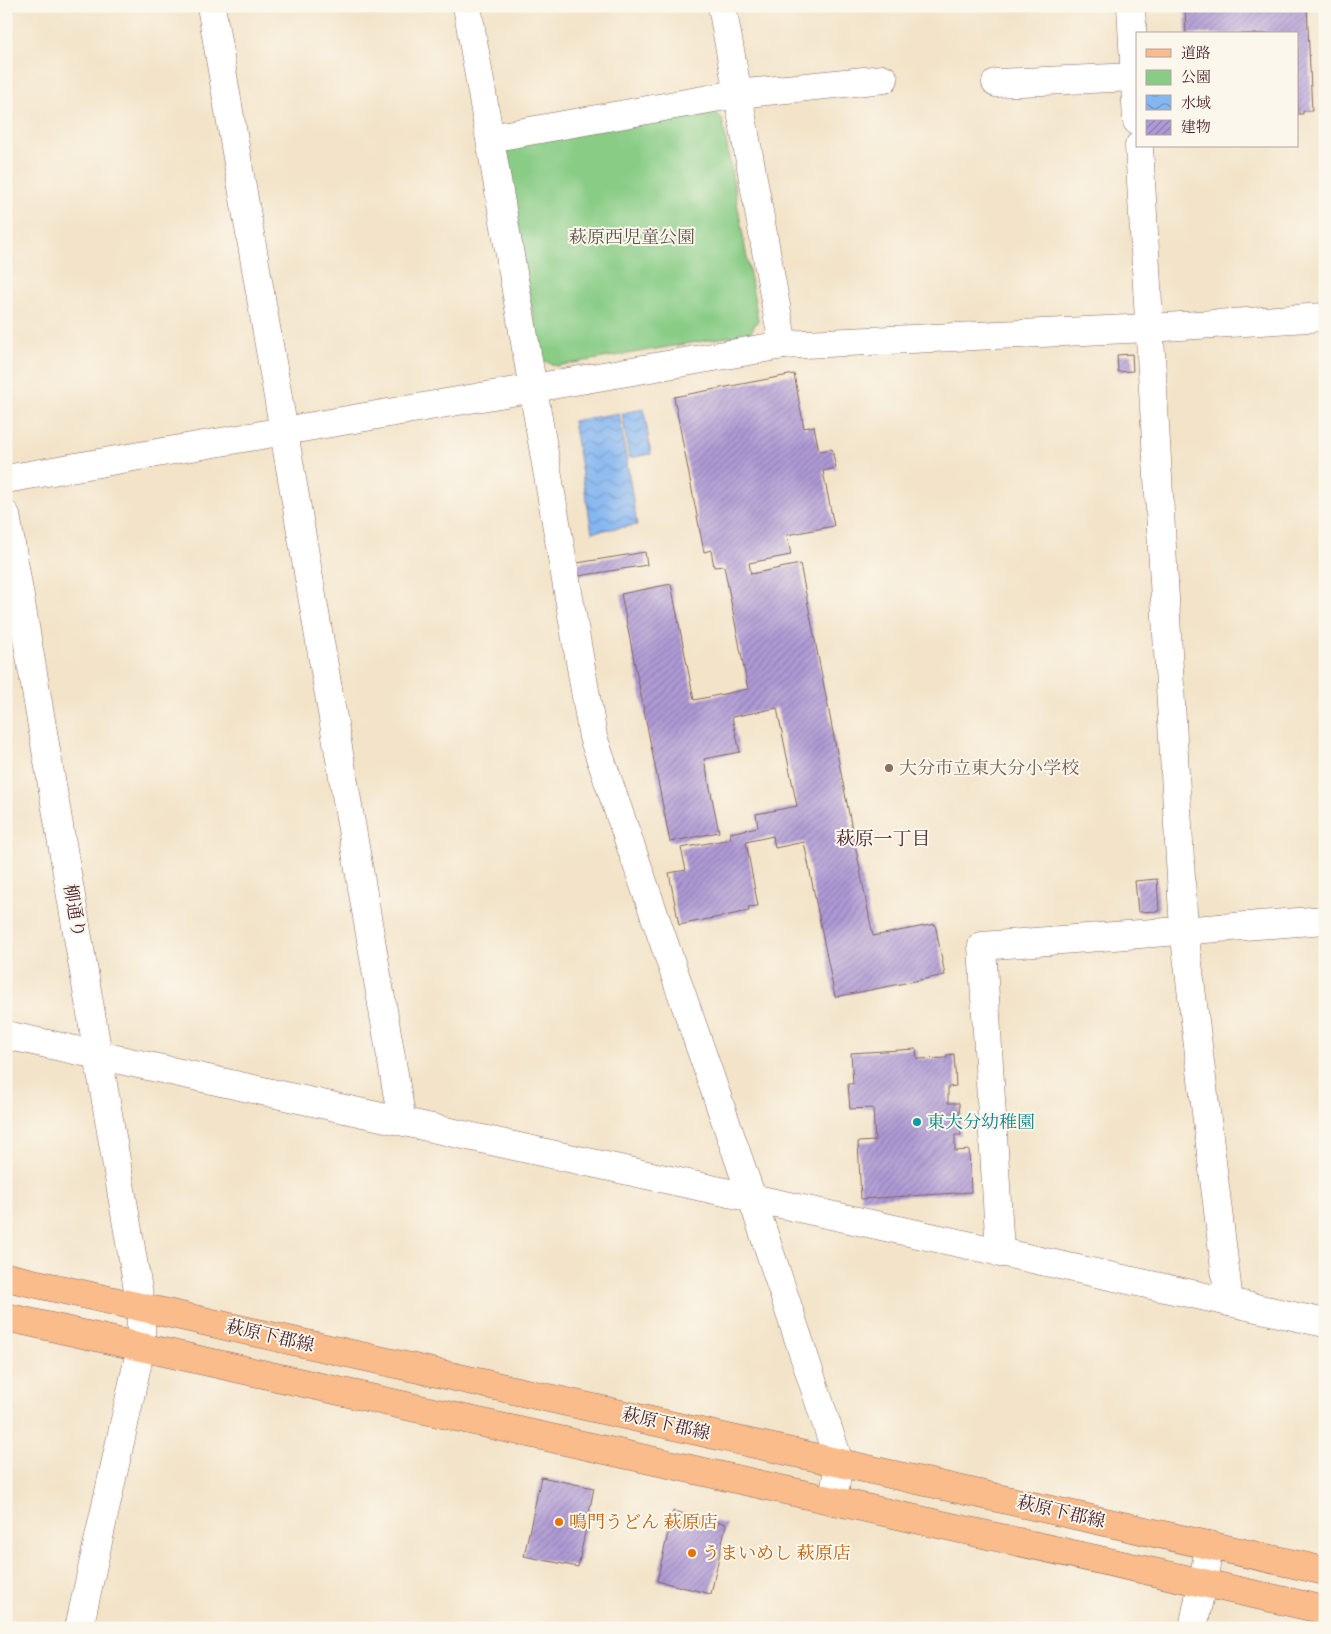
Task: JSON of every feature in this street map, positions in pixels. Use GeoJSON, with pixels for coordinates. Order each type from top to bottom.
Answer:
{"type":"FeatureCollection","features":[{"type":"Feature","properties":{"kind":"main road","name":"萩原下郡線"},"geometry":{"type":"LineString","coordinates":[[6,1277],[1325,1571]]}},
{"type":"Feature","properties":{"kind":"main road"},"geometry":{"type":"LineString","coordinates":[[6,1317],[1325,1610]]}},
{"type":"Feature","properties":{"kind":"street"},"geometry":{"type":"LineString","coordinates":[[211,6],[402,1121]]}},
{"type":"Feature","properties":{"kind":"street"},"geometry":{"type":"LineString","coordinates":[[467,6],[593,737],[752,1198],[839,1462],[833,1501]]}},
{"type":"Feature","properties":{"kind":"street"},"geometry":{"type":"LineString","coordinates":[[722,6],[783,345]]}},
{"type":"Feature","properties":{"kind":"street"},"geometry":{"type":"LineString","coordinates":[[1131,6],[1136,99]]}},
{"type":"Feature","properties":{"kind":"street"},"geometry":{"type":"LineString","coordinates":[[996,83],[1135,77]]}},
{"type":"Feature","properties":{"kind":"street"},"geometry":{"type":"LineString","coordinates":[[490,138],[737,94],[884,78]]}},
{"type":"Feature","properties":{"kind":"street"},"geometry":{"type":"LineString","coordinates":[[1139,148],[1184,930],[1229,1302]]}},
{"type":"Feature","properties":{"kind":"street"},"geometry":{"type":"LineString","coordinates":[[6,479],[783,345],[1149,328],[1325,317]]}},
{"type":"Feature","properties":{"kind":"street","name":"柳通り"},"geometry":{"type":"LineString","coordinates":[[6,514],[140,1307],[141,1347],[79,1628]]}},
{"type":"Feature","properties":{"kind":"street"},"geometry":{"type":"LineString","coordinates":[[1000,1252],[982,946],[1325,920]]}},
{"type":"Feature","properties":{"kind":"street"},"geometry":{"type":"LineString","coordinates":[[6,1035],[1325,1323]]}},
{"type":"Feature","properties":{"kind":"street"},"geometry":{"type":"LineString","coordinates":[[1193,1628],[1210,1545]]}},
{"type":"Feature","properties":{"kind":"green space","name":"萩原西児童公園"},"geometry":{"type":"Polygon","coordinates":[[[712,110],[722,118],[758,320],[750,333],[556,366],[540,359],[506,154],[513,141],[712,110]]]}},
{"type":"Feature","properties":{"kind":"water"},"geometry":{"type":"Polygon","coordinates":[[[644,409],[651,454],[629,458],[622,413],[644,409]]]}},
{"type":"Feature","properties":{"kind":"water"},"geometry":{"type":"Polygon","coordinates":[[[619,413],[637,525],[592,532],[573,421],[619,413]]]}},
{"type":"Feature","properties":{"kind":"building"},"geometry":{"type":"Polygon","coordinates":[[[1185,6],[1307,6],[1312,111],[1303,111],[1303,114],[1298,114],[1298,32],[1186,32],[1185,6]]]}},
{"type":"Feature","properties":{"kind":"building"},"geometry":{"type":"Polygon","coordinates":[[[1132,354],[1133,371],[1118,372],[1117,355],[1132,354]]]}},
{"type":"Feature","properties":{"kind":"building"},"geometry":{"type":"Polygon","coordinates":[[[794,374],[804,428],[814,426],[819,451],[832,449],[836,468],[823,471],[834,526],[787,535],[791,555],[749,563],[751,574],[800,564],[873,936],[935,924],[945,975],[835,997],[804,842],[775,848],[773,836],[746,842],[758,906],[748,907],[749,911],[679,925],[669,873],[686,870],[681,848],[731,839],[730,833],[758,827],[756,814],[797,806],[777,708],[732,717],[740,752],[704,759],[719,832],[670,842],[621,594],[671,584],[694,700],[748,689],[724,566],[714,567],[711,550],[704,552],[674,397],[794,374]]]}},
{"type":"Feature","properties":{"kind":"building"},"geometry":{"type":"Polygon","coordinates":[[[645,552],[647,565],[579,576],[577,563],[645,552]]]}},
{"type":"Feature","properties":{"kind":"building"},"geometry":{"type":"Polygon","coordinates":[[[1157,879],[1159,911],[1138,912],[1135,881],[1157,879]]]}},
{"type":"Feature","properties":{"kind":"building","name":"東大分幼稚園"},"geometry":{"type":"Polygon","coordinates":[[[916,1049],[917,1059],[947,1058],[947,1055],[954,1054],[956,1086],[948,1087],[948,1103],[959,1103],[961,1135],[955,1135],[955,1151],[969,1150],[971,1192],[861,1199],[858,1142],[875,1141],[873,1108],[850,1109],[848,1084],[853,1084],[851,1053],[916,1049]]]}},
{"type":"Feature","properties":{"kind":"building","name":"鳴門うどん 萩原店"},"geometry":{"type":"Polygon","coordinates":[[[541,1477],[594,1488],[578,1567],[524,1556],[541,1477]]]}},
{"type":"Feature","properties":{"kind":"building","name":"うまいめし 萩原店"},"geometry":{"type":"Polygon","coordinates":[[[673,1511],[726,1524],[711,1594],[657,1581],[673,1511]]]}},
{"type":"Feature","properties":{"kind":"place","name":"大分市立東大分小学校"},"geometry":{"type":"Point","coordinates":[889,768]}},
{"type":"Feature","properties":{"kind":"place","name":"東大分幼稚園"},"geometry":{"type":"Point","coordinates":[917,1122]}},
{"type":"Feature","properties":{"kind":"place","name":"鳴門うどん 萩原店"},"geometry":{"type":"Point","coordinates":[559,1522]}},
{"type":"Feature","properties":{"kind":"place","name":"うまいめし 萩原店"},"geometry":{"type":"Point","coordinates":[692,1553]}},
{"type":"Feature","properties":{"kind":"district","name":"萩原一丁目"},"geometry":{"type":"Point","coordinates":[883,839]}}]}
